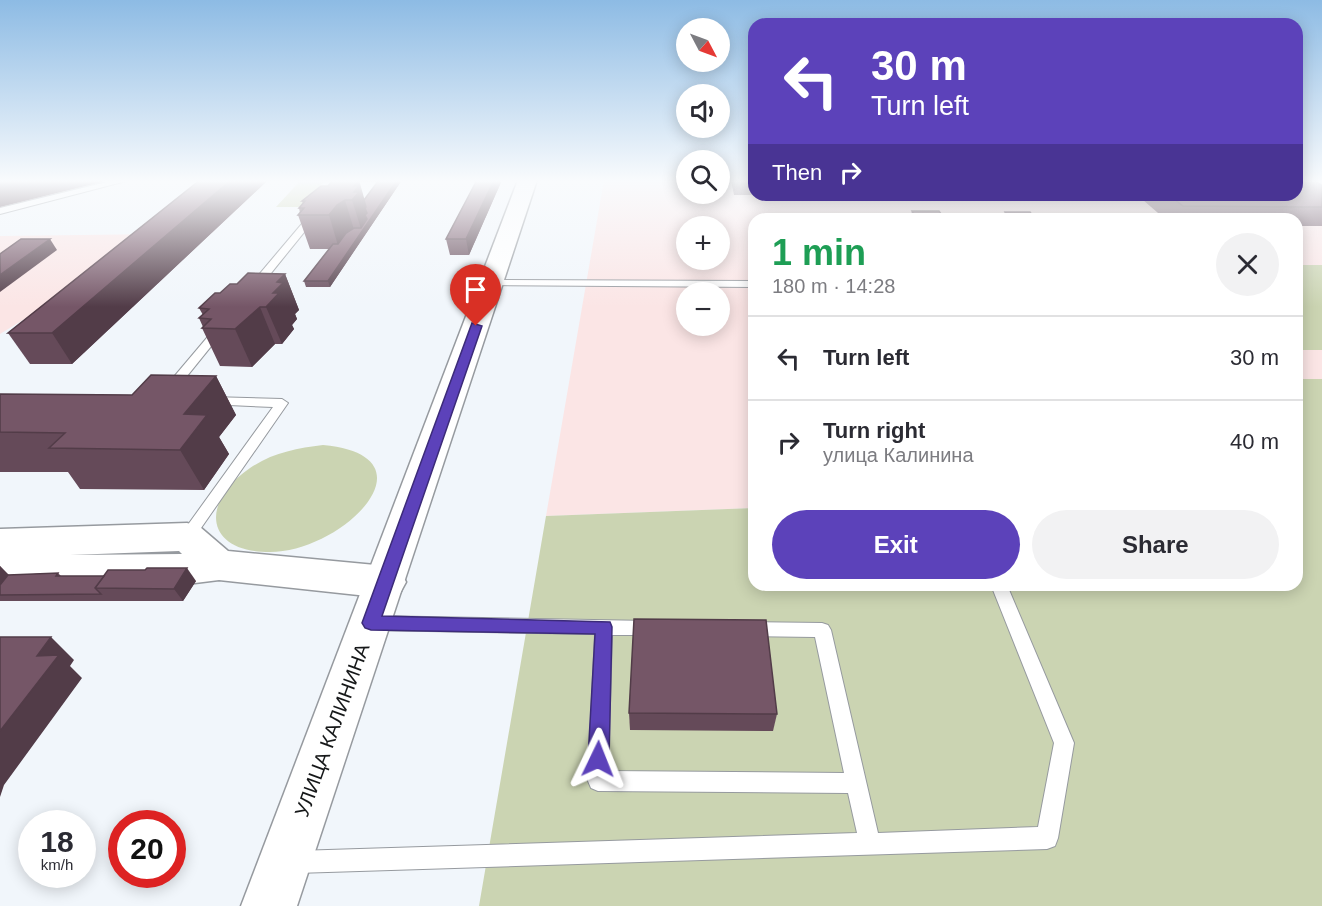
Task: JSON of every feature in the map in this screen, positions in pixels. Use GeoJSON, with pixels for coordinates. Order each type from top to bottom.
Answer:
{"type":"FeatureCollection","features":[{"type":"Feature","properties":{"kind":"main road","name":"УЛИЦА КАЛИНИНА"},"geometry":{"type":"LineString","coordinates":[[268,906],[386,582],[513,222]]}},
{"type":"Feature","properties":{"kind":"main road"},"geometry":{"type":"LineString","coordinates":[[0,543],[187,537],[219,565]]}},
{"type":"Feature","properties":{"kind":"main road"},"geometry":{"type":"LineString","coordinates":[[0,570],[171,571],[219,565],[386,582]]}},
{"type":"Feature","properties":{"kind":"lane"},"geometry":{"type":"LineString","coordinates":[[244,300],[308,222]]}},
{"type":"Feature","properties":{"kind":"lane"},"geometry":{"type":"LineString","coordinates":[[491,283],[748,284]]}},
{"type":"Feature","properties":{"kind":"lane"},"geometry":{"type":"LineString","coordinates":[[172,401],[161,400],[229,318]]}},
{"type":"Feature","properties":{"kind":"lane"},"geometry":{"type":"LineString","coordinates":[[187,537],[282,403],[194,401]]}},
{"type":"Feature","properties":{"kind":"lane"},"geometry":{"type":"LineString","coordinates":[[285,862],[1047,838],[1064,743],[1001,591]]}},
{"type":"Feature","properties":{"kind":"lane"},"geometry":{"type":"LineString","coordinates":[[371,623],[672,628]]}},
{"type":"Feature","properties":{"kind":"lane"},"geometry":{"type":"LineString","coordinates":[[604,627],[598,781],[856,783]]}},
{"type":"Feature","properties":{"kind":"lane"},"geometry":{"type":"LineString","coordinates":[[730,629],[822,630],[870,845]]}},
{"type":"Feature","properties":{"kind":"shaded area"},"geometry":{"type":"Polygon","coordinates":[[[597,222],[676,222],[676,270],[730,270],[730,222],[748,222],[748,508],[546,516],[597,222]]]}},
{"type":"Feature","properties":{"kind":"shaded area"},"geometry":{"type":"Polygon","coordinates":[[[1303,222],[1322,222],[1322,379],[1303,379],[1303,222]]]}},
{"type":"Feature","properties":{"kind":"shaded area"},"geometry":{"type":"Polygon","coordinates":[[[164,234],[0,334],[0,236],[164,234]]]}},
{"type":"Feature","properties":{"kind":"green space"},"geometry":{"type":"Polygon","coordinates":[[[1303,265],[1322,265],[1322,350],[1303,350],[1303,265]]]}},
{"type":"Feature","properties":{"kind":"green space"},"geometry":{"type":"Polygon","coordinates":[[[1303,379],[1322,379],[1322,906],[479,906],[546,516],[748,508],[748,591],[1303,591],[1303,379]]]}},
{"type":"Feature","properties":{"kind":"green space"},"geometry":{"type":"Polygon","coordinates":[[[323,445],[357,453],[374,466],[376,484],[367,503],[349,521],[325,537],[298,548],[270,552],[248,550],[232,544],[221,534],[216,523],[217,510],[223,495],[234,481],[267,458],[323,445]]]}},
{"type":"Feature","properties":{"kind":"building"},"geometry":{"type":"Polygon","coordinates":[[[147,222],[182,222],[52,333],[8,333],[147,222]]]}},
{"type":"Feature","properties":{"kind":"building"},"geometry":{"type":"Polygon","coordinates":[[[365,222],[368,222],[328,281],[304,281],[333,244],[338,244],[346,233],[354,228],[361,228],[365,222]]]}},
{"type":"Feature","properties":{"kind":"building"},"geometry":{"type":"Polygon","coordinates":[[[455,222],[474,222],[466,239],[446,239],[455,222]]]}},
{"type":"Feature","properties":{"kind":"building"},"geometry":{"type":"Polygon","coordinates":[[[21,239],[50,239],[0,275],[0,254],[21,239]]]}},
{"type":"Feature","properties":{"kind":"building"},"geometry":{"type":"Polygon","coordinates":[[[248,273],[285,274],[277,282],[283,283],[273,293],[279,293],[266,307],[260,307],[235,329],[202,328],[211,319],[199,318],[209,309],[199,308],[215,293],[220,293],[230,284],[237,284],[248,273]]]}},
{"type":"Feature","properties":{"kind":"building"},"geometry":{"type":"Polygon","coordinates":[[[151,375],[216,376],[184,414],[207,415],[180,450],[49,448],[65,433],[0,432],[0,394],[132,395],[151,375]]]}},
{"type":"Feature","properties":{"kind":"building"},"geometry":{"type":"Polygon","coordinates":[[[147,568],[187,568],[174,589],[95,588],[108,570],[145,570],[147,568]]]}},
{"type":"Feature","properties":{"kind":"building"},"geometry":{"type":"Polygon","coordinates":[[[58,573],[56,576],[104,576],[95,588],[101,594],[0,595],[0,585],[8,575],[58,573]]]}},
{"type":"Feature","properties":{"kind":"building"},"geometry":{"type":"Polygon","coordinates":[[[634,619],[766,620],[777,714],[629,713],[634,619]]]}},
{"type":"Feature","properties":{"kind":"building"},"geometry":{"type":"Polygon","coordinates":[[[0,637],[51,637],[37,656],[59,655],[0,731],[0,637]]]}},
{"type":"Feature","properties":{"kind":"route"},"geometry":{"type":"LineString","coordinates":[[476,326],[371,623],[604,627],[598,759]]}}]}
